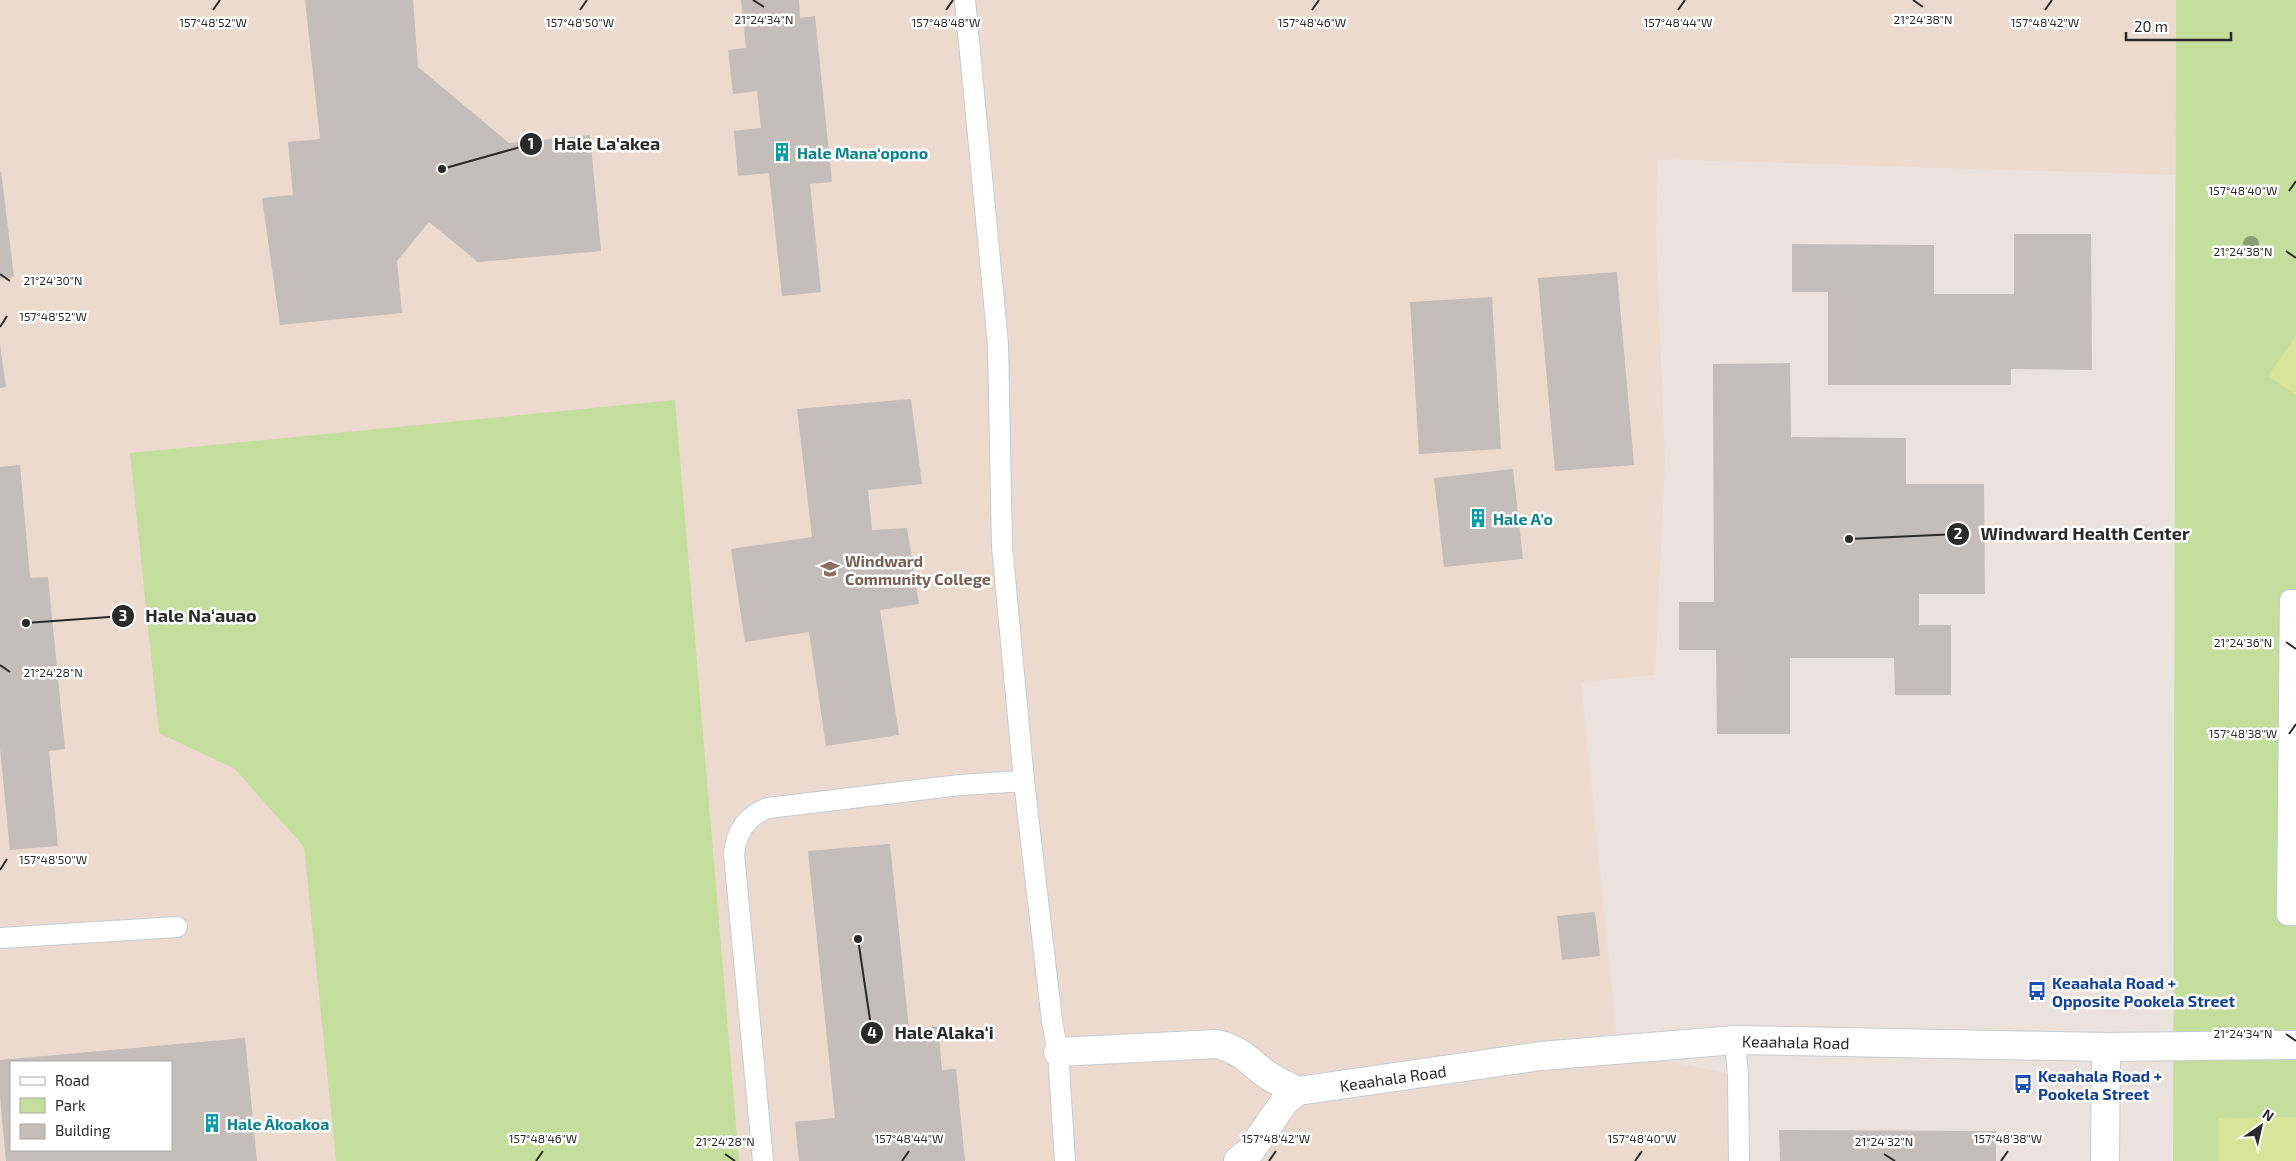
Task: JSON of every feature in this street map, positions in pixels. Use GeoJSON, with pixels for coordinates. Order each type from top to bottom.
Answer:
{"type":"FeatureCollection","features":[{"type":"Feature","properties":{"kind":"street","name":"Keaahala Road"},"geometry":{"type":"LineString","coordinates":[[1298,1091],[1541,1056],[1735,1040],[2106,1047],[2296,1045]]}},
{"type":"Feature","properties":{"kind":"street"},"geometry":{"type":"LineString","coordinates":[[1058,1052],[1216,1044],[1237,1051],[1266,1073],[1298,1091],[1286,1101],[1251,1150],[1238,1161]]}},
{"type":"Feature","properties":{"kind":"street"},"geometry":{"type":"LineString","coordinates":[[2105,1161],[2106,1047]]}},
{"type":"Feature","properties":{"kind":"lane"},"geometry":{"type":"LineString","coordinates":[[965,0],[998,344],[1002,546],[1024,781],[1052,1021],[1058,1052],[1065,1161]]}},
{"type":"Feature","properties":{"kind":"lane"},"geometry":{"type":"LineString","coordinates":[[2296,600],[2290,600],[2287,915],[2296,915]]}},
{"type":"Feature","properties":{"kind":"lane"},"geometry":{"type":"LineString","coordinates":[[763,1161],[734,854],[735,844],[742,828],[756,813],[768,808],[960,785],[1024,781]]}},
{"type":"Feature","properties":{"kind":"lane"},"geometry":{"type":"LineString","coordinates":[[0,938],[177,928]]}},
{"type":"Feature","properties":{"kind":"lane"},"geometry":{"type":"LineString","coordinates":[[1735,1040],[1738,1076],[1739,1161]]}},
{"type":"Feature","properties":{"kind":"shaded area","name":"Windward Community College"},"geometry":{"type":"Polygon","coordinates":[[[0,0],[2176,0],[2175,175],[1658,159],[1656,231],[1665,462],[1655,675],[1581,682],[1618,1050],[1738,1076],[1739,1161],[0,1161],[0,0]]]}},
{"type":"Feature","properties":{"kind":"green space"},"geometry":{"type":"Polygon","coordinates":[[[2176,0],[2296,0],[2296,1161],[2173,1161],[2176,0]]]}},
{"type":"Feature","properties":{"kind":"green space"},"geometry":{"type":"Polygon","coordinates":[[[2296,336],[2296,395],[2268,376],[2296,336]]]}},
{"type":"Feature","properties":{"kind":"green space"},"geometry":{"type":"Polygon","coordinates":[[[675,400],[739,1161],[336,1161],[304,847],[235,769],[159,733],[130,453],[675,400]]]}},
{"type":"Feature","properties":{"kind":"green space"},"geometry":{"type":"Polygon","coordinates":[[[2296,1117],[2296,1161],[2218,1161],[2218,1118],[2296,1117]]]}},
{"type":"Feature","properties":{"kind":"building"},"geometry":{"type":"Polygon","coordinates":[[[305,0],[413,0],[418,67],[509,143],[590,135],[601,251],[478,262],[429,222],[397,261],[402,313],[280,325],[262,198],[293,195],[288,142],[320,139],[305,0]]]}},
{"type":"Feature","properties":{"kind":"building","name":"Hale Mana‘opono"},"geometry":{"type":"Polygon","coordinates":[[[741,0],[799,0],[800,18],[815,16],[832,182],[810,184],[821,292],[782,296],[769,173],[738,176],[734,131],[761,128],[757,91],[733,94],[728,50],[746,48],[741,0]]]}},
{"type":"Feature","properties":{"kind":"building"},"geometry":{"type":"Polygon","coordinates":[[[0,172],[14,277],[0,279],[0,172]]]}},
{"type":"Feature","properties":{"kind":"building"},"geometry":{"type":"Polygon","coordinates":[[[2014,234],[2091,234],[2092,370],[2011,369],[2011,385],[1828,385],[1828,292],[1792,292],[1792,244],[1934,245],[1934,294],[2014,294],[2014,234]]]}},
{"type":"Feature","properties":{"kind":"building"},"geometry":{"type":"Polygon","coordinates":[[[1617,272],[1634,465],[1555,471],[1538,278],[1617,272]]]}},
{"type":"Feature","properties":{"kind":"building"},"geometry":{"type":"Polygon","coordinates":[[[1492,297],[1501,449],[1419,454],[1410,302],[1492,297]]]}},
{"type":"Feature","properties":{"kind":"building"},"geometry":{"type":"Polygon","coordinates":[[[0,345],[6,387],[0,388],[0,345]]]}},
{"type":"Feature","properties":{"kind":"building"},"geometry":{"type":"Polygon","coordinates":[[[1790,363],[1791,437],[1906,438],[1906,484],[1984,484],[1985,594],[1919,594],[1919,625],[1951,625],[1951,695],[1895,695],[1894,658],[1790,658],[1790,734],[1717,734],[1716,650],[1679,650],[1679,602],[1714,602],[1713,364],[1790,363]]]}},
{"type":"Feature","properties":{"kind":"building"},"geometry":{"type":"Polygon","coordinates":[[[911,399],[922,484],[868,490],[872,530],[907,528],[919,604],[880,610],[899,735],[826,746],[809,632],[745,642],[731,549],[812,537],[797,409],[911,399]]]}},
{"type":"Feature","properties":{"kind":"building"},"geometry":{"type":"Polygon","coordinates":[[[20,465],[30,578],[48,577],[65,749],[49,751],[58,846],[10,850],[0,748],[0,467],[20,465]]]}},
{"type":"Feature","properties":{"kind":"building","name":"Hale A'o"},"geometry":{"type":"Polygon","coordinates":[[[1513,469],[1523,559],[1444,567],[1434,478],[1513,469]]]}},
{"type":"Feature","properties":{"kind":"building"},"geometry":{"type":"Polygon","coordinates":[[[890,844],[909,1029],[938,1026],[942,1070],[956,1069],[965,1161],[799,1161],[795,1122],[835,1118],[808,851],[890,844]]]}},
{"type":"Feature","properties":{"kind":"building"},"geometry":{"type":"Polygon","coordinates":[[[1595,912],[1600,956],[1562,960],[1557,916],[1595,912]]]}},
{"type":"Feature","properties":{"kind":"building","name":"Hale Ākoakoa"},"geometry":{"type":"Polygon","coordinates":[[[245,1038],[257,1161],[6,1161],[0,1096],[0,1060],[245,1038]]]}},
{"type":"Feature","properties":{"kind":"building"},"geometry":{"type":"Polygon","coordinates":[[[1779,1130],[1996,1131],[1996,1161],[1780,1161],[1779,1130]]]}},
{"type":"Feature","properties":{"kind":"place","name":"Hale Mana‘opono"},"geometry":{"type":"Point","coordinates":[782,152]}},
{"type":"Feature","properties":{"kind":"place","name":"Hale La'akea"},"geometry":{"type":"Point","coordinates":[442,169]}},
{"type":"Feature","properties":{"kind":"place","name":"Hale A'o"},"geometry":{"type":"Point","coordinates":[1478,518]}},
{"type":"Feature","properties":{"kind":"place","name":"Windward Health Center"},"geometry":{"type":"Point","coordinates":[1849,539]}},
{"type":"Feature","properties":{"kind":"place","name":"Windward Community College"},"geometry":{"type":"Point","coordinates":[830,569]}},
{"type":"Feature","properties":{"kind":"place","name":"Hale Na‘auao"},"geometry":{"type":"Point","coordinates":[26,623]}},
{"type":"Feature","properties":{"kind":"place","name":"Hale Alaka‘i"},"geometry":{"type":"Point","coordinates":[858,939]}},
{"type":"Feature","properties":{"kind":"place","name":"Keaahala Road + Opposite Pookela Street"},"geometry":{"type":"Point","coordinates":[2037,991]}},
{"type":"Feature","properties":{"kind":"place","name":"Keaahala Road + Pookela Street"},"geometry":{"type":"Point","coordinates":[2023,1084]}},
{"type":"Feature","properties":{"kind":"place","name":"Hale Ākoakoa"},"geometry":{"type":"Point","coordinates":[212,1123]}}]}
